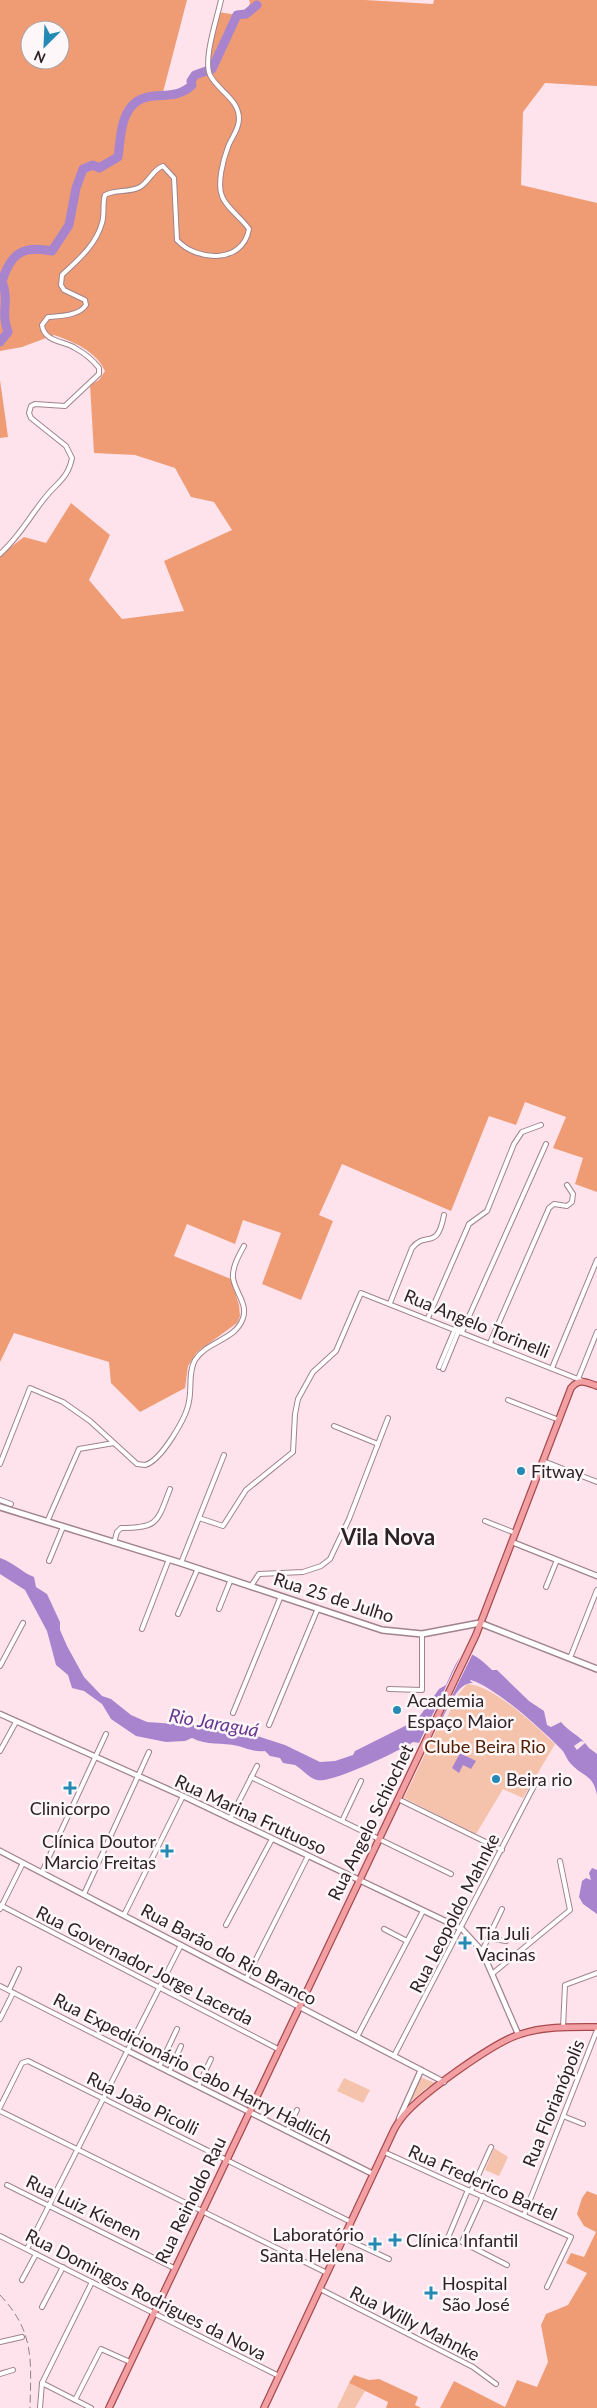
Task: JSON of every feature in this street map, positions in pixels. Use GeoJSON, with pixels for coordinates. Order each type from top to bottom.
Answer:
{"type":"FeatureCollection","features":[{"type":"Feature","properties":{"kind":"main road"},"geometry":{"type":"LineString","coordinates":[[597,1386],[580,1380],[572,1386],[480,1623],[597,1669]]}},
{"type":"Feature","properties":{"kind":"main road","name":"Rua 25 de Julho"},"geometry":{"type":"LineString","coordinates":[[0,1507],[198,1568],[382,1630],[422,1634],[480,1623]]}},
{"type":"Feature","properties":{"kind":"main road","name":"Rua Angelo Schiochet"},"geometry":{"type":"LineString","coordinates":[[298,2006],[480,1623]]}},
{"type":"Feature","properties":{"kind":"main road","name":"Rua Reinoldo Rau"},"geometry":{"type":"LineString","coordinates":[[109,2408],[298,2006]]}},
{"type":"Feature","properties":{"kind":"main road"},"geometry":{"type":"LineString","coordinates":[[264,2408],[396,2125],[416,2103],[444,2082],[489,2050],[518,2034],[563,2028],[597,2029]]}},
{"type":"Feature","properties":{"kind":"street"},"geometry":{"type":"LineString","coordinates":[[0,554],[20,535],[44,497],[69,471],[72,458],[66,446],[39,425],[32,418],[29,410],[35,404],[65,406],[99,374],[100,368],[95,362],[74,347],[52,339],[45,334],[42,325],[48,317],[76,313],[83,310],[86,305],[85,300],[80,296],[64,290],[61,280],[62,275],[84,255],[99,232],[103,222],[105,195],[133,190],[142,186],[163,166],[174,178],[178,240],[188,250],[204,255],[226,255],[235,251],[248,236],[249,228],[226,203],[220,188],[224,156],[238,126],[239,119],[233,102],[210,75],[207,63],[220,0]]}},
{"type":"Feature","properties":{"kind":"street"},"geometry":{"type":"LineString","coordinates":[[428,1318],[468,1226],[487,1211],[514,1144],[522,1132],[541,1125]]}},
{"type":"Feature","properties":{"kind":"street"},"geometry":{"type":"LineString","coordinates":[[441,1368],[546,1144]]}},
{"type":"Feature","properties":{"kind":"street"},"geometry":{"type":"LineString","coordinates":[[490,1343],[549,1208],[554,1204],[567,1206],[572,1202],[573,1194],[567,1185]]}},
{"type":"Feature","properties":{"kind":"street"},"geometry":{"type":"LineString","coordinates":[[390,1303],[412,1248],[418,1242],[435,1238],[439,1235],[444,1215]]}},
{"type":"Feature","properties":{"kind":"street"},"geometry":{"type":"LineString","coordinates":[[0,1464],[30,1388],[63,1402],[90,1422],[133,1462],[142,1465],[152,1462],[165,1446],[187,1411],[195,1360],[212,1344],[235,1331],[243,1317],[243,1306],[235,1288],[233,1276],[244,1246]]}},
{"type":"Feature","properties":{"kind":"street"},"geometry":{"type":"LineString","coordinates":[[552,1368],[597,1262]]}},
{"type":"Feature","properties":{"kind":"street","name":"Rua Angelo Torinelli"},"geometry":{"type":"LineString","coordinates":[[199,1518],[223,1526],[246,1490],[293,1452],[295,1414],[298,1399],[313,1372],[336,1351],[361,1293],[459,1330],[580,1380]]}},
{"type":"Feature","properties":{"kind":"street"},"geometry":{"type":"LineString","coordinates":[[580,1380],[597,1332]]}},
{"type":"Feature","properties":{"kind":"street"},"geometry":{"type":"LineString","coordinates":[[508,1400],[559,1420]]}},
{"type":"Feature","properties":{"kind":"street"},"geometry":{"type":"LineString","coordinates":[[251,1586],[259,1574],[303,1572],[321,1566],[330,1559],[388,1418]]}},
{"type":"Feature","properties":{"kind":"street"},"geometry":{"type":"LineString","coordinates":[[334,1426],[378,1444]]}},
{"type":"Feature","properties":{"kind":"street"},"geometry":{"type":"LineString","coordinates":[[47,1522],[79,1449],[114,1444]]}},
{"type":"Feature","properties":{"kind":"street"},"geometry":{"type":"LineString","coordinates":[[182,1563],[224,1455]]}},
{"type":"Feature","properties":{"kind":"street"},"geometry":{"type":"LineString","coordinates":[[543,1461],[597,1482]]}},
{"type":"Feature","properties":{"kind":"street"},"geometry":{"type":"LineString","coordinates":[[114,1543],[117,1532],[121,1528],[134,1528],[157,1521],[170,1489]]}},
{"type":"Feature","properties":{"kind":"street"},"geometry":{"type":"LineString","coordinates":[[0,1500],[11,1504]]}},
{"type":"Feature","properties":{"kind":"street"},"geometry":{"type":"LineString","coordinates":[[485,1521],[515,1533]]}},
{"type":"Feature","properties":{"kind":"street"},"geometry":{"type":"LineString","coordinates":[[49,1561],[63,1527]]}},
{"type":"Feature","properties":{"kind":"street"},"geometry":{"type":"LineString","coordinates":[[512,1542],[597,1576]]}},
{"type":"Feature","properties":{"kind":"street"},"geometry":{"type":"LineString","coordinates":[[142,1629],[169,1559]]}},
{"type":"Feature","properties":{"kind":"street"},"geometry":{"type":"LineString","coordinates":[[546,1587],[557,1560]]}},
{"type":"Feature","properties":{"kind":"street"},"geometry":{"type":"LineString","coordinates":[[178,1614],[198,1568]]}},
{"type":"Feature","properties":{"kind":"street"},"geometry":{"type":"LineString","coordinates":[[219,1609],[231,1579]]}},
{"type":"Feature","properties":{"kind":"street"},"geometry":{"type":"LineString","coordinates":[[570,1658],[597,1590]]}},
{"type":"Feature","properties":{"kind":"street"},"geometry":{"type":"LineString","coordinates":[[233,1712],[281,1596]]}},
{"type":"Feature","properties":{"kind":"street"},"geometry":{"type":"LineString","coordinates":[[269,1725],[318,1608]]}},
{"type":"Feature","properties":{"kind":"street"},"geometry":{"type":"LineString","coordinates":[[0,1666],[23,1623]]}},
{"type":"Feature","properties":{"kind":"street"},"geometry":{"type":"LineString","coordinates":[[390,1689],[422,1690],[422,1634]]}},
{"type":"Feature","properties":{"kind":"street","name":"Rua Marina Frutuoso"},"geometry":{"type":"LineString","coordinates":[[0,1714],[183,1796],[462,1929],[482,1951],[518,2034]]}},
{"type":"Feature","properties":{"kind":"street"},"geometry":{"type":"LineString","coordinates":[[0,1751],[16,1722]]}},
{"type":"Feature","properties":{"kind":"street"},"geometry":{"type":"LineString","coordinates":[[42,1872],[106,1734]]}},
{"type":"Feature","properties":{"kind":"street"},"geometry":{"type":"LineString","coordinates":[[84,1894],[149,1752]]}},
{"type":"Feature","properties":{"kind":"street"},"geometry":{"type":"LineString","coordinates":[[230,1818],[257,1766]]}},
{"type":"Feature","properties":{"kind":"street"},"geometry":{"type":"LineString","coordinates":[[251,1777],[451,1874]]}},
{"type":"Feature","properties":{"kind":"street"},"geometry":{"type":"LineString","coordinates":[[342,1821],[361,1781]]}},
{"type":"Feature","properties":{"kind":"street","name":"Rua Leopoldo Mahnke"},"geometry":{"type":"LineString","coordinates":[[394,2056],[462,1929],[536,1782]]}},
{"type":"Feature","properties":{"kind":"street"},"geometry":{"type":"LineString","coordinates":[[124,1915],[183,1796]]}},
{"type":"Feature","properties":{"kind":"street"},"geometry":{"type":"LineString","coordinates":[[398,1799],[502,1850]]}},
{"type":"Feature","properties":{"kind":"street"},"geometry":{"type":"LineString","coordinates":[[226,1925],[272,1839]]}},
{"type":"Feature","properties":{"kind":"street","name":"Rua Barão do Rio Branco"},"geometry":{"type":"LineString","coordinates":[[0,1851],[444,2082]]}},
{"type":"Feature","properties":{"kind":"street"},"geometry":{"type":"LineString","coordinates":[[246,1979],[308,1856]]}},
{"type":"Feature","properties":{"kind":"street"},"geometry":{"type":"LineString","coordinates":[[492,1974],[570,1910],[560,1862]]}},
{"type":"Feature","properties":{"kind":"street"},"geometry":{"type":"LineString","coordinates":[[1,1907],[23,1863]]}},
{"type":"Feature","properties":{"kind":"street","name":"Rua Governador Jorge Lacerda"},"geometry":{"type":"LineString","coordinates":[[1,1907],[159,1990],[278,2049]]}},
{"type":"Feature","properties":{"kind":"street"},"geometry":{"type":"LineString","coordinates":[[482,1951],[502,1909]]}},
{"type":"Feature","properties":{"kind":"street"},"geometry":{"type":"LineString","coordinates":[[357,2037],[423,1911]]}},
{"type":"Feature","properties":{"kind":"street"},"geometry":{"type":"LineString","coordinates":[[384,1929],[408,1941]]}},
{"type":"Feature","properties":{"kind":"street"},"geometry":{"type":"LineString","coordinates":[[488,1938],[506,1942]]}},
{"type":"Feature","properties":{"kind":"street"},"geometry":{"type":"LineString","coordinates":[[27,2249],[181,1945]]}},
{"type":"Feature","properties":{"kind":"street"},"geometry":{"type":"LineString","coordinates":[[0,2019],[19,1969]]}},
{"type":"Feature","properties":{"kind":"street"},"geometry":{"type":"LineString","coordinates":[[563,2028],[565,1986],[597,1972]]}},
{"type":"Feature","properties":{"kind":"street","name":"Rua Expedicionário Cabo Harry Hadlich"},"geometry":{"type":"LineString","coordinates":[[0,1986],[373,2174]]}},
{"type":"Feature","properties":{"kind":"street"},"geometry":{"type":"LineString","coordinates":[[159,2067],[177,2029]]}},
{"type":"Feature","properties":{"kind":"street","name":"Rua Florianópolis"},"geometry":{"type":"LineString","coordinates":[[524,2215],[597,2029]]}},
{"type":"Feature","properties":{"kind":"street"},"geometry":{"type":"LineString","coordinates":[[169,2072],[181,2046]]}},
{"type":"Feature","properties":{"kind":"street","name":"Rua João Picolli"},"geometry":{"type":"LineString","coordinates":[[0,2109],[24,2060],[351,2222]]}},
{"type":"Feature","properties":{"kind":"street"},"geometry":{"type":"LineString","coordinates":[[198,2086],[211,2060]]}},
{"type":"Feature","properties":{"kind":"street"},"geometry":{"type":"LineString","coordinates":[[396,2125],[421,2070]]}},
{"type":"Feature","properties":{"kind":"street"},"geometry":{"type":"LineString","coordinates":[[0,2109],[77,2150],[327,2273]]}},
{"type":"Feature","properties":{"kind":"street"},"geometry":{"type":"LineString","coordinates":[[287,2131],[297,2110]]}},
{"type":"Feature","properties":{"kind":"street"},"geometry":{"type":"LineString","coordinates":[[563,2116],[583,2124]]}},
{"type":"Feature","properties":{"kind":"street"},"geometry":{"type":"LineString","coordinates":[[447,2240],[491,2147]]}},
{"type":"Feature","properties":{"kind":"street","name":"Rua Frederico Bartel"},"geometry":{"type":"LineString","coordinates":[[384,2152],[571,2237],[547,2287]]}},
{"type":"Feature","properties":{"kind":"street","name":"Rua Luiz Kienen"},"geometry":{"type":"LineString","coordinates":[[7,2185],[174,2268]]}},
{"type":"Feature","properties":{"kind":"street"},"geometry":{"type":"LineString","coordinates":[[483,2196],[462,2242],[507,2266]]}},
{"type":"Feature","properties":{"kind":"street","name":"Rua Domingos Rodrigues da Nova"},"geometry":{"type":"LineString","coordinates":[[0,2236],[279,2376]]}},
{"type":"Feature","properties":{"kind":"street"},"geometry":{"type":"LineString","coordinates":[[344,2238],[388,2259]]}},
{"type":"Feature","properties":{"kind":"street"},"geometry":{"type":"LineString","coordinates":[[22,2280],[36,2254]]}},
{"type":"Feature","properties":{"kind":"street"},"geometry":{"type":"LineString","coordinates":[[42,2307],[63,2267]]}},
{"type":"Feature","properties":{"kind":"street"},"geometry":{"type":"LineString","coordinates":[[40,2408],[42,2383],[92,2282]]}},
{"type":"Feature","properties":{"kind":"street","name":"Rua Willy Mahnke"},"geometry":{"type":"LineString","coordinates":[[320,2289],[473,2367],[496,2384]]}},
{"type":"Feature","properties":{"kind":"street"},"geometry":{"type":"LineString","coordinates":[[0,2342],[22,2337]]}},
{"type":"Feature","properties":{"kind":"street"},"geometry":{"type":"LineString","coordinates":[[75,2400],[101,2349],[130,2362]]}},
{"type":"Feature","properties":{"kind":"street"},"geometry":{"type":"LineString","coordinates":[[0,2374],[13,2370]]}},
{"type":"Feature","properties":{"kind":"street"},"geometry":{"type":"LineString","coordinates":[[42,2383],[91,2408]]}},
{"type":"Feature","properties":{"kind":"green space","name":"Clube Beira Rio"},"geometry":{"type":"Polygon","coordinates":[[[467,1684],[478,1686],[502,1699],[555,1744],[523,1798],[503,1789],[476,1834],[404,1798],[439,1725],[444,1724],[457,1696],[467,1684]]]}},
{"type":"Feature","properties":{"kind":"green space"},"geometry":{"type":"Polygon","coordinates":[[[420,2077],[435,2083],[409,2103],[420,2077]]]}},
{"type":"Feature","properties":{"kind":"green space"},"geometry":{"type":"Polygon","coordinates":[[[344,2078],[370,2090],[363,2103],[337,2091],[344,2078]]]}},
{"type":"Feature","properties":{"kind":"green space"},"geometry":{"type":"Polygon","coordinates":[[[494,2148],[508,2157],[499,2176],[485,2170],[494,2148]]]}},
{"type":"Feature","properties":{"kind":"green space"},"geometry":{"type":"Polygon","coordinates":[[[349,2383],[365,2391],[355,2408],[337,2408],[349,2383]]]}},
{"type":"Feature","properties":{"kind":"shaded area"},"geometry":{"type":"Polygon","coordinates":[[[0,0],[187,0],[162,96],[186,90],[192,85],[191,81],[195,75],[206,71],[218,12],[237,15],[246,14],[250,3],[249,0],[365,0],[433,4],[434,0],[597,0],[597,86],[545,83],[523,112],[521,185],[597,203],[597,1192],[575,1184],[583,1158],[553,1148],[566,1117],[525,1102],[516,1125],[489,1116],[451,1211],[342,1164],[319,1215],[333,1221],[301,1300],[262,1284],[281,1233],[243,1220],[235,1244],[187,1224],[174,1256],[231,1279],[239,1305],[240,1316],[237,1323],[197,1352],[188,1366],[185,1388],[140,1412],[111,1383],[109,1362],[14,1333],[0,1362],[0,555],[24,537],[46,543],[71,503],[110,535],[89,580],[122,619],[184,611],[164,561],[232,530],[214,502],[191,497],[175,468],[135,455],[94,453],[90,385],[99,380],[105,371],[96,358],[77,344],[54,335],[22,347],[0,351],[0,0]]]}},
{"type":"Feature","properties":{"kind":"shaded area"},"geometry":{"type":"Polygon","coordinates":[[[0,380],[8,437],[0,438],[0,380]]]}},
{"type":"Feature","properties":{"kind":"shaded area"},"geometry":{"type":"Polygon","coordinates":[[[0,1558],[34,1577],[36,1587],[47,1594],[60,1622],[60,1630],[67,1646],[84,1677],[102,1696],[111,1699],[131,1715],[147,1722],[221,1727],[285,1745],[320,1762],[335,1761],[353,1755],[355,1751],[417,1720],[439,1689],[446,1685],[459,1659],[463,1655],[468,1654],[482,1661],[492,1670],[497,1670],[529,1701],[544,1711],[547,1725],[551,1727],[561,1722],[566,1728],[582,1739],[584,1742],[581,1741],[574,1746],[577,1750],[585,1743],[597,1754],[597,1795],[590,1779],[571,1764],[562,1750],[541,1730],[493,1691],[471,1680],[473,1683],[467,1684],[456,1694],[435,1730],[420,1743],[413,1742],[365,1766],[325,1780],[314,1779],[295,1765],[283,1763],[280,1758],[270,1756],[265,1751],[203,1742],[192,1738],[185,1741],[166,1742],[136,1736],[111,1719],[102,1704],[84,1691],[72,1688],[68,1675],[56,1665],[47,1631],[25,1590],[0,1574],[0,1558]]]}},
{"type":"Feature","properties":{"kind":"shaded area"},"geometry":{"type":"Polygon","coordinates":[[[460,1753],[476,1761],[471,1769],[463,1765],[459,1773],[452,1768],[460,1753]]]}},
{"type":"Feature","properties":{"kind":"shaded area"},"geometry":{"type":"Polygon","coordinates":[[[592,1868],[597,1870],[597,1914],[583,1904],[579,1897],[582,1881],[586,1878],[591,1880],[589,1873],[592,1868]]]}},
{"type":"Feature","properties":{"kind":"shaded area"},"geometry":{"type":"Polygon","coordinates":[[[587,2191],[597,2195],[597,2408],[440,2408],[454,2381],[505,2407],[517,2380],[537,2387],[548,2362],[541,2325],[546,2314],[568,2305],[587,2273],[566,2263],[571,2253],[584,2257],[596,2232],[584,2226],[577,2214],[582,2198],[587,2191]]]}},
{"type":"Feature","properties":{"kind":"shaded area"},"geometry":{"type":"Polygon","coordinates":[[[354,2375],[369,2380],[379,2379],[418,2397],[415,2405],[421,2408],[386,2408],[388,2402],[349,2383],[354,2375]]]}},
{"type":"Feature","properties":{"kind":"pier"},"geometry":{"type":"Polygon","coordinates":[[[466,1650],[474,1651],[432,1737],[425,1744],[418,1745],[462,1653],[466,1650]]]}},
{"type":"Feature","properties":{"kind":"waterway"},"geometry":{"type":"LineString","coordinates":[[0,342],[8,332],[2,281],[14,258],[26,250],[42,249],[52,251],[69,225],[76,188],[83,169],[93,165],[99,168],[118,157],[122,125],[132,105],[148,97],[175,94],[184,91],[192,85],[191,81],[195,75],[212,69],[237,15],[246,14],[257,5]]}},
{"type":"Feature","properties":{"kind":"railway"},"geometry":{"type":"LineString","coordinates":[[0,2295],[20,2322],[25,2335],[30,2361],[30,2408]]}},
{"type":"Feature","properties":{"kind":"place","name":"Fitway"},"geometry":{"type":"Point","coordinates":[521,1471]}},
{"type":"Feature","properties":{"kind":"place","name":"Academia Espaço Maior"},"geometry":{"type":"Point","coordinates":[397,1710]}},
{"type":"Feature","properties":{"kind":"place","name":"Beira rio"},"geometry":{"type":"Point","coordinates":[496,1779]}},
{"type":"Feature","properties":{"kind":"place","name":"Clinicorpo"},"geometry":{"type":"Point","coordinates":[70,1788]}},
{"type":"Feature","properties":{"kind":"place","name":"Clínica Doutor Marcio Freitas"},"geometry":{"type":"Point","coordinates":[167,1851]}},
{"type":"Feature","properties":{"kind":"place","name":"Tia Juli Vacinas"},"geometry":{"type":"Point","coordinates":[465,1943]}},
{"type":"Feature","properties":{"kind":"place","name":"Clínica Infantil"},"geometry":{"type":"Point","coordinates":[395,2240]}},
{"type":"Feature","properties":{"kind":"place","name":"Laboratório Santa Helena"},"geometry":{"type":"Point","coordinates":[375,2244]}},
{"type":"Feature","properties":{"kind":"place","name":"Hospital São José"},"geometry":{"type":"Point","coordinates":[431,2293]}},
{"type":"Feature","properties":{"kind":"district","name":"Vila Nova"},"geometry":{"type":"Point","coordinates":[388,1536]}},
{"type":"Feature","properties":{"kind":"water label","name":"Rio Jaraguá"},"geometry":{"type":"Point","coordinates":[214,1722]}}]}
